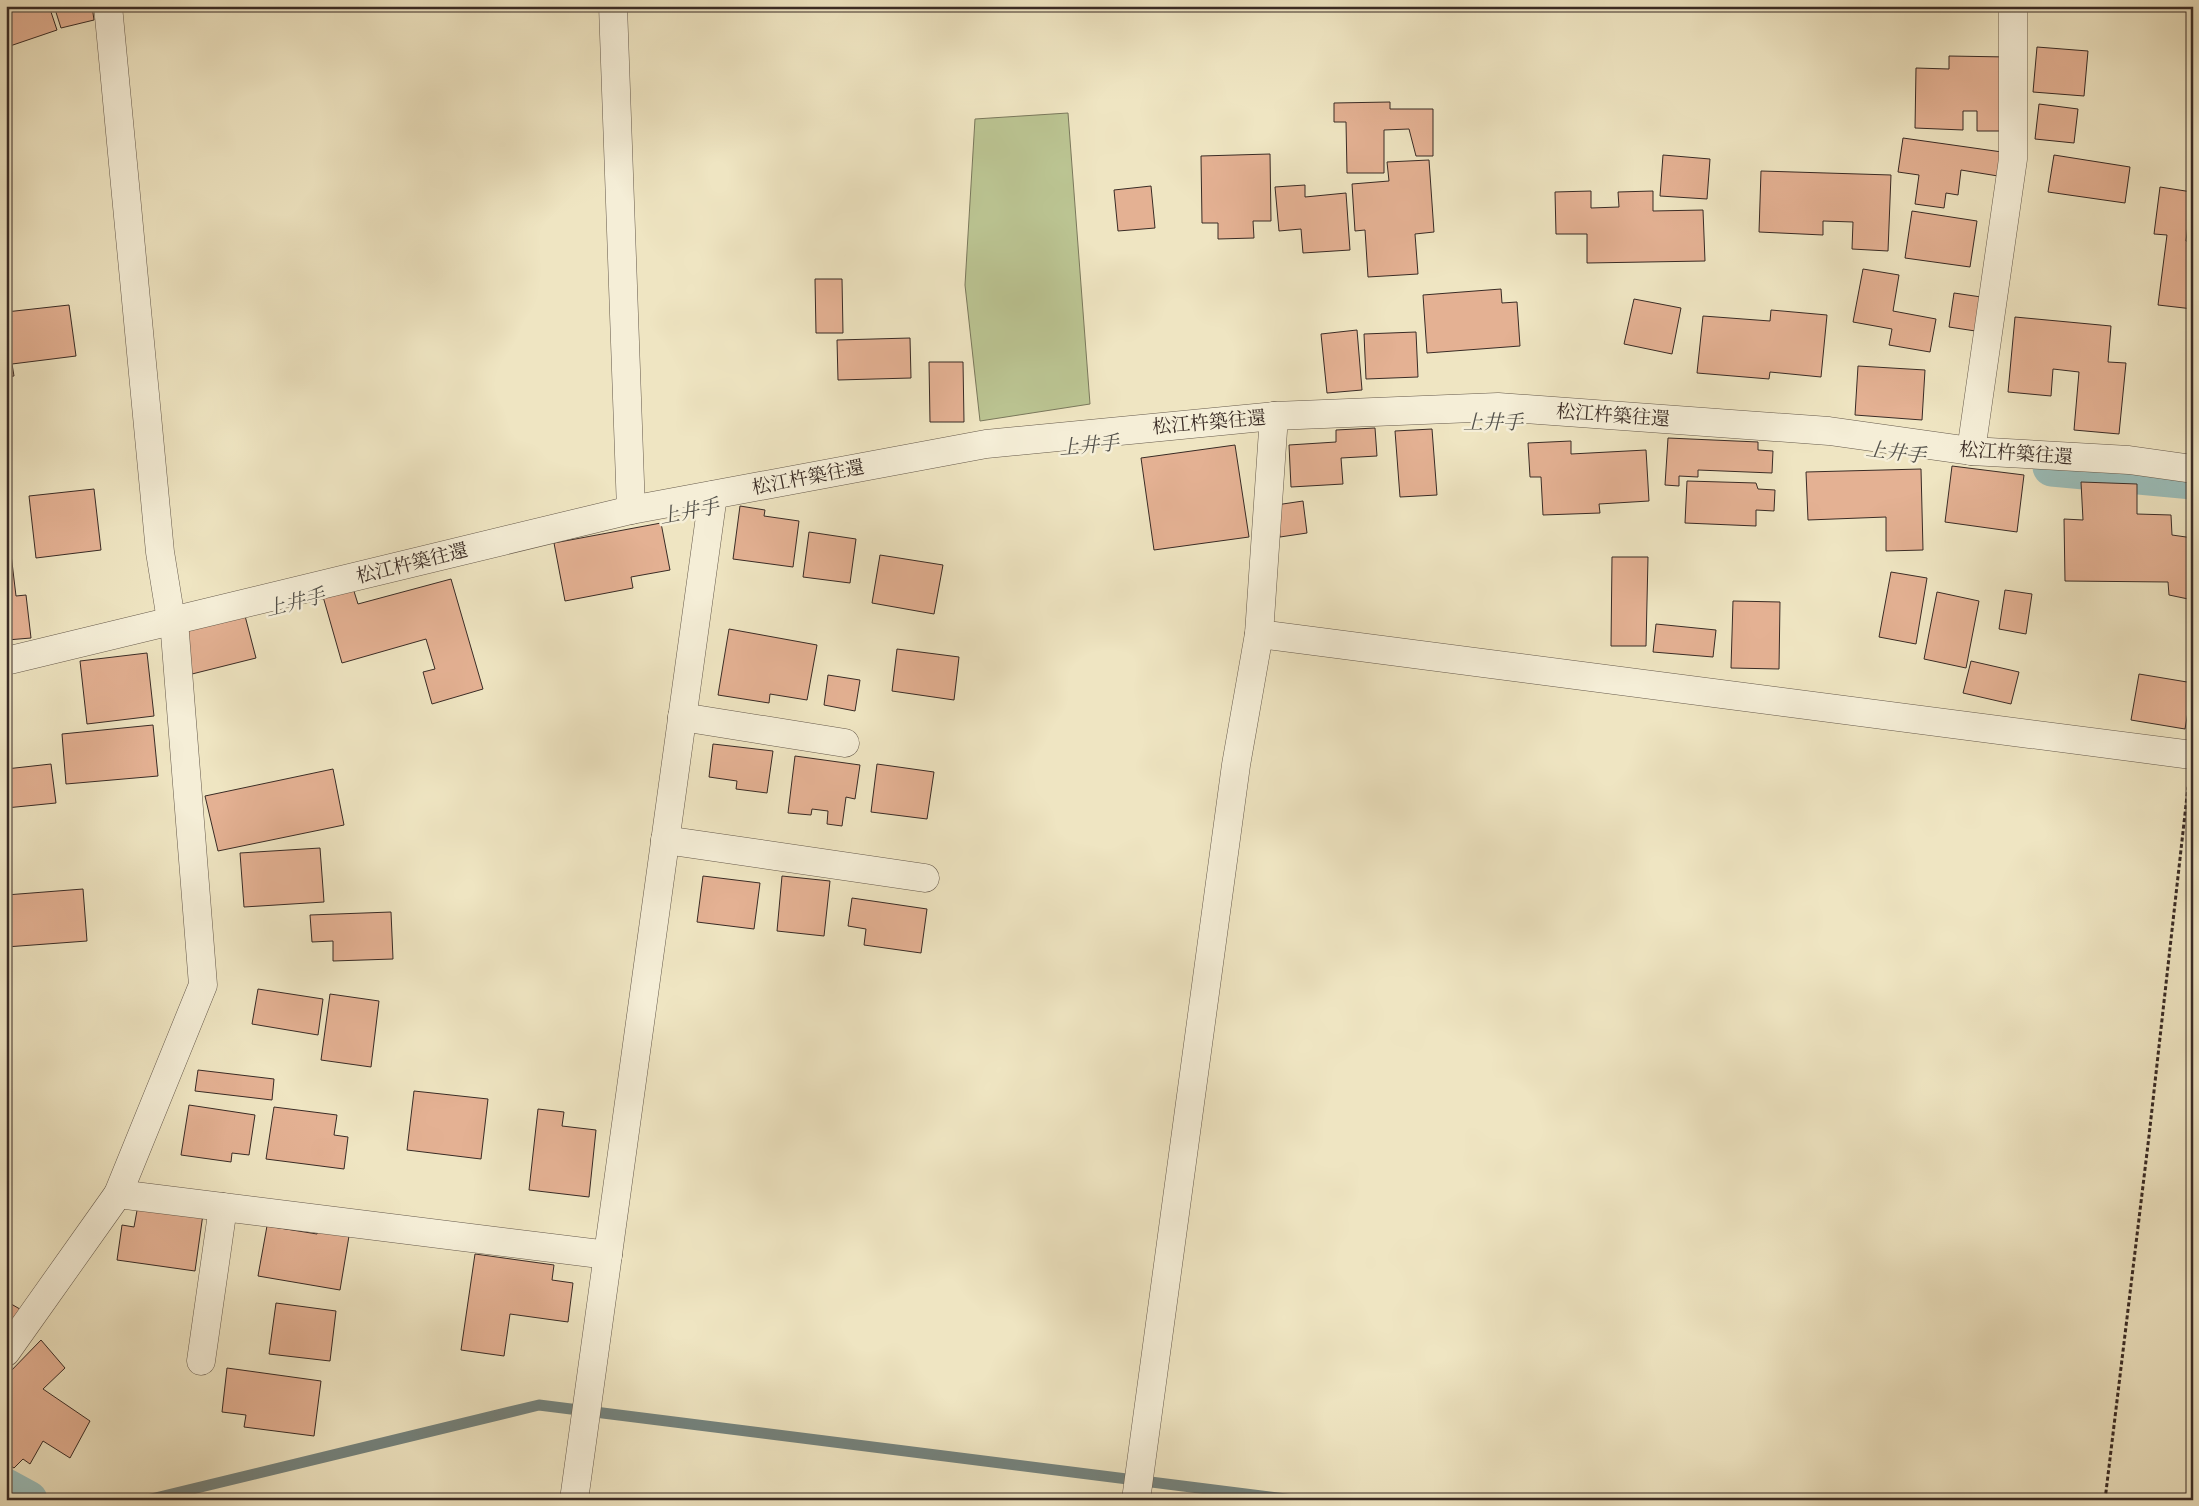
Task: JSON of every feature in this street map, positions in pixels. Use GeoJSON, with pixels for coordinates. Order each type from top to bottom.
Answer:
{"type":"FeatureCollection","features":[{"type":"Feature","properties":{"kind":"street"},"geometry":{"type":"LineString","coordinates":[[6,1352],[118,1194],[203,985],[173,621],[160,552],[108,6]]}},
{"type":"Feature","properties":{"kind":"street"},"geometry":{"type":"LineString","coordinates":[[613,6],[631,510]]}},
{"type":"Feature","properties":{"kind":"street"},"geometry":{"type":"LineString","coordinates":[[1971,451],[2013,159],[2013,6]]}},
{"type":"Feature","properties":{"kind":"street","name":"松江杵築往還"},"geometry":{"type":"LineString","coordinates":[[6,661],[631,510],[986,444],[1274,416],[1498,407],[1828,431],[1971,451],[2128,460],[2193,469]]}},
{"type":"Feature","properties":{"kind":"street"},"geometry":{"type":"LineString","coordinates":[[1136,1500],[1236,765],[1259,634],[1274,416]]}},
{"type":"Feature","properties":{"kind":"street"},"geometry":{"type":"LineString","coordinates":[[574,1500],[713,495]]}},
{"type":"Feature","properties":{"kind":"street"},"geometry":{"type":"LineString","coordinates":[[1259,634],[2192,755]]}},
{"type":"Feature","properties":{"kind":"street"},"geometry":{"type":"LineString","coordinates":[[682,717],[845,742]]}},
{"type":"Feature","properties":{"kind":"street"},"geometry":{"type":"LineString","coordinates":[[665,840],[925,878]]}},
{"type":"Feature","properties":{"kind":"street"},"geometry":{"type":"LineString","coordinates":[[118,1194],[608,1255]]}},
{"type":"Feature","properties":{"kind":"street"},"geometry":{"type":"LineString","coordinates":[[201,1361],[222,1207]]}},
{"type":"Feature","properties":{"kind":"path"},"geometry":{"type":"LineString","coordinates":[[2104,1500],[2149,1136],[2192,755]]}},
{"type":"Feature","properties":{"kind":"green space"},"geometry":{"type":"Polygon","coordinates":[[[1068,113],[1090,404],[980,421],[965,285],[975,119],[1068,113]]]}},
{"type":"Feature","properties":{"kind":"building"},"geometry":{"type":"Polygon","coordinates":[[[6,6],[49,6],[57,30],[7,47],[6,6]]]}},
{"type":"Feature","properties":{"kind":"building"},"geometry":{"type":"Polygon","coordinates":[[[54,6],[92,6],[94,20],[61,28],[54,6]]]}},
{"type":"Feature","properties":{"kind":"building"},"geometry":{"type":"Polygon","coordinates":[[[2037,47],[2088,51],[2084,96],[2033,92],[2037,47]]]}},
{"type":"Feature","properties":{"kind":"building"},"geometry":{"type":"Polygon","coordinates":[[[1949,56],[2008,57],[2006,131],[1977,131],[1977,111],[1963,111],[1963,130],[1915,128],[1916,68],[1949,69],[1949,56]]]}},
{"type":"Feature","properties":{"kind":"building"},"geometry":{"type":"Polygon","coordinates":[[[1390,102],[1390,109],[1433,109],[1433,156],[1416,156],[1409,129],[1384,130],[1384,173],[1347,173],[1346,122],[1334,122],[1334,103],[1390,102]]]}},
{"type":"Feature","properties":{"kind":"building"},"geometry":{"type":"Polygon","coordinates":[[[2039,104],[2078,109],[2074,143],[2035,139],[2039,104]]]}},
{"type":"Feature","properties":{"kind":"building"},"geometry":{"type":"Polygon","coordinates":[[[1903,138],[2002,152],[1998,176],[1961,170],[1958,195],[1946,193],[1944,208],[1915,204],[1919,175],[1898,172],[1903,138]]]}},
{"type":"Feature","properties":{"kind":"building"},"geometry":{"type":"Polygon","coordinates":[[[1270,154],[1271,221],[1253,221],[1254,238],[1218,239],[1218,223],[1202,223],[1201,156],[1270,154]]]}},
{"type":"Feature","properties":{"kind":"building"},"geometry":{"type":"Polygon","coordinates":[[[1663,155],[1710,159],[1707,199],[1660,196],[1663,155]]]}},
{"type":"Feature","properties":{"kind":"building"},"geometry":{"type":"Polygon","coordinates":[[[2054,155],[2130,167],[2125,203],[2048,192],[2054,155]]]}},
{"type":"Feature","properties":{"kind":"building"},"geometry":{"type":"Polygon","coordinates":[[[1429,160],[1434,232],[1415,234],[1418,274],[1368,277],[1365,230],[1355,231],[1352,184],[1389,181],[1387,162],[1429,160]]]}},
{"type":"Feature","properties":{"kind":"building"},"geometry":{"type":"Polygon","coordinates":[[[1761,171],[1891,175],[1888,251],[1852,249],[1853,222],[1823,221],[1823,235],[1759,232],[1761,171]]]}},
{"type":"Feature","properties":{"kind":"building"},"geometry":{"type":"Polygon","coordinates":[[[1305,185],[1305,197],[1346,193],[1350,250],[1303,253],[1301,229],[1279,231],[1275,187],[1305,185]]]}},
{"type":"Feature","properties":{"kind":"building"},"geometry":{"type":"Polygon","coordinates":[[[1151,186],[1155,228],[1118,231],[1114,190],[1151,186]]]}},
{"type":"Feature","properties":{"kind":"building"},"geometry":{"type":"Polygon","coordinates":[[[2160,187],[2192,192],[2186,241],[2193,242],[2193,309],[2158,305],[2167,235],[2154,234],[2160,187]]]}},
{"type":"Feature","properties":{"kind":"building"},"geometry":{"type":"Polygon","coordinates":[[[1591,191],[1591,208],[1619,207],[1618,192],[1653,191],[1653,211],[1703,210],[1705,261],[1587,263],[1587,234],[1556,234],[1555,192],[1591,191]]]}},
{"type":"Feature","properties":{"kind":"building"},"geometry":{"type":"Polygon","coordinates":[[[1912,211],[1977,221],[1970,267],[1905,258],[1912,211]]]}},
{"type":"Feature","properties":{"kind":"building"},"geometry":{"type":"Polygon","coordinates":[[[1863,269],[1899,275],[1893,311],[1936,319],[1930,352],[1889,345],[1892,329],[1853,322],[1863,269]]]}},
{"type":"Feature","properties":{"kind":"building"},"geometry":{"type":"Polygon","coordinates":[[[815,279],[842,279],[843,333],[816,333],[815,279]]]}},
{"type":"Feature","properties":{"kind":"building"},"geometry":{"type":"Polygon","coordinates":[[[1501,289],[1502,303],[1517,302],[1520,346],[1427,353],[1423,295],[1501,289]]]}},
{"type":"Feature","properties":{"kind":"building"},"geometry":{"type":"Polygon","coordinates":[[[1954,293],[1988,298],[1982,332],[1949,327],[1954,293]]]}},
{"type":"Feature","properties":{"kind":"building"},"geometry":{"type":"Polygon","coordinates":[[[1634,299],[1681,308],[1672,354],[1624,344],[1634,299]]]}},
{"type":"Feature","properties":{"kind":"building"},"geometry":{"type":"Polygon","coordinates":[[[69,305],[76,356],[12,364],[14,376],[6,377],[6,312],[69,305]]]}},
{"type":"Feature","properties":{"kind":"building"},"geometry":{"type":"Polygon","coordinates":[[[1771,310],[1827,315],[1821,377],[1770,372],[1769,379],[1697,373],[1703,316],[1770,321],[1771,310]]]}},
{"type":"Feature","properties":{"kind":"building"},"geometry":{"type":"Polygon","coordinates":[[[2015,317],[2111,326],[2108,362],[2126,363],[2119,434],[2074,430],[2079,372],[2053,369],[2051,396],[2008,392],[2015,317]]]}},
{"type":"Feature","properties":{"kind":"building"},"geometry":{"type":"Polygon","coordinates":[[[1357,330],[1362,390],[1327,393],[1321,334],[1357,330]]]}},
{"type":"Feature","properties":{"kind":"building"},"geometry":{"type":"Polygon","coordinates":[[[1416,332],[1418,377],[1366,379],[1364,334],[1416,332]]]}},
{"type":"Feature","properties":{"kind":"building"},"geometry":{"type":"Polygon","coordinates":[[[910,338],[911,378],[838,380],[837,340],[910,338]]]}},
{"type":"Feature","properties":{"kind":"building"},"geometry":{"type":"Polygon","coordinates":[[[929,362],[963,362],[964,422],[930,422],[929,362]]]}},
{"type":"Feature","properties":{"kind":"building"},"geometry":{"type":"Polygon","coordinates":[[[1858,366],[1925,370],[1922,420],[1855,415],[1858,366]]]}},
{"type":"Feature","properties":{"kind":"building"},"geometry":{"type":"Polygon","coordinates":[[[1375,428],[1377,456],[1341,458],[1343,484],[1291,487],[1289,445],[1336,442],[1336,430],[1375,428]]]}},
{"type":"Feature","properties":{"kind":"building"},"geometry":{"type":"Polygon","coordinates":[[[1432,429],[1437,495],[1400,497],[1395,431],[1432,429]]]}},
{"type":"Feature","properties":{"kind":"building"},"geometry":{"type":"Polygon","coordinates":[[[1668,438],[1758,442],[1758,450],[1773,451],[1772,473],[1698,470],[1698,477],[1679,476],[1679,486],[1665,485],[1668,438]]]}},
{"type":"Feature","properties":{"kind":"building"},"geometry":{"type":"Polygon","coordinates":[[[1571,441],[1571,454],[1646,450],[1649,501],[1599,504],[1600,513],[1543,515],[1541,477],[1530,477],[1528,443],[1571,441]]]}},
{"type":"Feature","properties":{"kind":"building"},"geometry":{"type":"Polygon","coordinates":[[[1235,445],[1249,537],[1154,550],[1141,458],[1235,445]]]}},
{"type":"Feature","properties":{"kind":"building"},"geometry":{"type":"Polygon","coordinates":[[[1952,466],[2024,475],[2017,532],[1945,522],[1952,466]]]}},
{"type":"Feature","properties":{"kind":"building"},"geometry":{"type":"Polygon","coordinates":[[[1921,469],[1923,550],[1886,551],[1886,517],[1808,520],[1806,472],[1921,469]]]}},
{"type":"Feature","properties":{"kind":"building"},"geometry":{"type":"Polygon","coordinates":[[[1687,481],[1756,483],[1758,489],[1775,490],[1774,511],[1756,510],[1756,526],[1685,523],[1687,481]]]}},
{"type":"Feature","properties":{"kind":"building"},"geometry":{"type":"Polygon","coordinates":[[[2081,482],[2137,484],[2137,514],[2171,515],[2172,535],[2193,538],[2193,600],[2169,595],[2168,582],[2065,581],[2064,519],[2083,520],[2081,482]]]}},
{"type":"Feature","properties":{"kind":"building"},"geometry":{"type":"Polygon","coordinates":[[[94,489],[101,550],[36,558],[29,496],[94,489]]]}},
{"type":"Feature","properties":{"kind":"building"},"geometry":{"type":"Polygon","coordinates":[[[1303,501],[1307,533],[1280,537],[1276,505],[1303,501]]]}},
{"type":"Feature","properties":{"kind":"building"},"geometry":{"type":"Polygon","coordinates":[[[740,506],[765,510],[764,516],[799,521],[793,567],[733,559],[740,506]]]}},
{"type":"Feature","properties":{"kind":"building"},"geometry":{"type":"Polygon","coordinates":[[[6,512],[16,596],[26,595],[31,638],[7,640],[6,512]]]}},
{"type":"Feature","properties":{"kind":"building"},"geometry":{"type":"Polygon","coordinates":[[[661,523],[670,570],[631,577],[633,588],[565,601],[554,543],[661,523]]]}},
{"type":"Feature","properties":{"kind":"building"},"geometry":{"type":"Polygon","coordinates":[[[809,532],[856,539],[850,583],[803,577],[809,532]]]}},
{"type":"Feature","properties":{"kind":"building"},"geometry":{"type":"Polygon","coordinates":[[[880,555],[943,565],[934,614],[872,603],[880,555]]]}},
{"type":"Feature","properties":{"kind":"building"},"geometry":{"type":"Polygon","coordinates":[[[1612,557],[1648,557],[1646,646],[1611,646],[1612,557]]]}},
{"type":"Feature","properties":{"kind":"building"},"geometry":{"type":"Polygon","coordinates":[[[1891,572],[1927,578],[1916,644],[1879,637],[1891,572]]]}},
{"type":"Feature","properties":{"kind":"building"},"geometry":{"type":"Polygon","coordinates":[[[451,579],[483,689],[432,704],[423,672],[435,669],[426,639],[342,663],[322,593],[352,585],[358,604],[451,579]]]}},
{"type":"Feature","properties":{"kind":"building"},"geometry":{"type":"Polygon","coordinates":[[[2005,590],[2032,594],[2026,634],[1999,629],[2005,590]]]}},
{"type":"Feature","properties":{"kind":"building"},"geometry":{"type":"Polygon","coordinates":[[[1937,592],[1979,601],[1966,668],[1924,659],[1937,592]]]}},
{"type":"Feature","properties":{"kind":"building"},"geometry":{"type":"Polygon","coordinates":[[[1733,601],[1780,602],[1779,669],[1731,668],[1733,601]]]}},
{"type":"Feature","properties":{"kind":"building"},"geometry":{"type":"Polygon","coordinates":[[[244,612],[256,658],[192,674],[181,628],[244,612]]]}},
{"type":"Feature","properties":{"kind":"building"},"geometry":{"type":"Polygon","coordinates":[[[1656,624],[1716,630],[1713,657],[1653,652],[1656,624]]]}},
{"type":"Feature","properties":{"kind":"building"},"geometry":{"type":"Polygon","coordinates":[[[729,629],[817,645],[807,700],[770,694],[769,703],[718,695],[729,629]]]}},
{"type":"Feature","properties":{"kind":"building"},"geometry":{"type":"Polygon","coordinates":[[[897,649],[959,657],[954,700],[892,691],[897,649]]]}},
{"type":"Feature","properties":{"kind":"building"},"geometry":{"type":"Polygon","coordinates":[[[147,653],[154,716],[87,724],[80,661],[147,653]]]}},
{"type":"Feature","properties":{"kind":"building"},"geometry":{"type":"Polygon","coordinates":[[[1971,661],[2019,672],[2011,704],[1963,693],[1971,661]]]}},
{"type":"Feature","properties":{"kind":"building"},"geometry":{"type":"Polygon","coordinates":[[[2139,674],[2193,683],[2185,729],[2131,720],[2139,674]]]}},
{"type":"Feature","properties":{"kind":"building"},"geometry":{"type":"Polygon","coordinates":[[[828,675],[860,680],[855,711],[824,705],[828,675]]]}},
{"type":"Feature","properties":{"kind":"building"},"geometry":{"type":"Polygon","coordinates":[[[153,725],[158,776],[66,784],[62,734],[153,725]]]}},
{"type":"Feature","properties":{"kind":"building"},"geometry":{"type":"Polygon","coordinates":[[[713,744],[773,751],[767,793],[736,789],[737,781],[709,777],[713,744]]]}},
{"type":"Feature","properties":{"kind":"building"},"geometry":{"type":"Polygon","coordinates":[[[795,756],[860,765],[855,799],[846,797],[842,826],[827,824],[828,811],[812,809],[811,815],[788,813],[795,756]]]}},
{"type":"Feature","properties":{"kind":"building"},"geometry":{"type":"Polygon","coordinates":[[[51,764],[56,803],[6,808],[6,769],[51,764]]]}},
{"type":"Feature","properties":{"kind":"building"},"geometry":{"type":"Polygon","coordinates":[[[877,764],[934,772],[927,819],[871,812],[877,764]]]}},
{"type":"Feature","properties":{"kind":"building"},"geometry":{"type":"Polygon","coordinates":[[[333,769],[344,825],[218,851],[205,796],[333,769]]]}},
{"type":"Feature","properties":{"kind":"building"},"geometry":{"type":"Polygon","coordinates":[[[320,848],[324,902],[244,907],[240,853],[320,848]]]}},
{"type":"Feature","properties":{"kind":"building"},"geometry":{"type":"Polygon","coordinates":[[[703,876],[760,883],[754,929],[697,922],[703,876]]]}},
{"type":"Feature","properties":{"kind":"building"},"geometry":{"type":"Polygon","coordinates":[[[782,876],[830,881],[824,936],[777,931],[782,876]]]}},
{"type":"Feature","properties":{"kind":"building"},"geometry":{"type":"Polygon","coordinates":[[[83,889],[87,941],[6,947],[6,895],[83,889]]]}},
{"type":"Feature","properties":{"kind":"building"},"geometry":{"type":"Polygon","coordinates":[[[852,898],[927,909],[921,953],[864,945],[866,929],[848,926],[852,898]]]}},
{"type":"Feature","properties":{"kind":"building"},"geometry":{"type":"Polygon","coordinates":[[[391,912],[393,959],[333,961],[333,941],[312,942],[310,915],[391,912]]]}},
{"type":"Feature","properties":{"kind":"building"},"geometry":{"type":"Polygon","coordinates":[[[258,989],[323,999],[318,1035],[252,1024],[258,989]]]}},
{"type":"Feature","properties":{"kind":"building"},"geometry":{"type":"Polygon","coordinates":[[[330,994],[379,1001],[371,1067],[321,1060],[330,994]]]}},
{"type":"Feature","properties":{"kind":"building"},"geometry":{"type":"Polygon","coordinates":[[[198,1070],[274,1079],[272,1100],[195,1091],[198,1070]]]}},
{"type":"Feature","properties":{"kind":"building"},"geometry":{"type":"Polygon","coordinates":[[[414,1091],[488,1099],[481,1159],[407,1150],[414,1091]]]}},
{"type":"Feature","properties":{"kind":"building"},"geometry":{"type":"Polygon","coordinates":[[[189,1105],[255,1115],[249,1155],[232,1153],[231,1162],[181,1155],[189,1105]]]}},
{"type":"Feature","properties":{"kind":"building"},"geometry":{"type":"Polygon","coordinates":[[[274,1107],[337,1115],[334,1135],[348,1137],[344,1169],[266,1159],[274,1107]]]}},
{"type":"Feature","properties":{"kind":"building"},"geometry":{"type":"Polygon","coordinates":[[[538,1109],[564,1112],[562,1126],[596,1130],[589,1197],[529,1190],[538,1109]]]}},
{"type":"Feature","properties":{"kind":"building"},"geometry":{"type":"Polygon","coordinates":[[[138,1205],[203,1214],[195,1271],[117,1260],[122,1225],[134,1227],[138,1205]]]}},
{"type":"Feature","properties":{"kind":"building"},"geometry":{"type":"Polygon","coordinates":[[[319,1225],[350,1230],[340,1290],[258,1276],[267,1226],[317,1234],[319,1225]]]}},
{"type":"Feature","properties":{"kind":"building"},"geometry":{"type":"Polygon","coordinates":[[[475,1254],[554,1265],[552,1280],[573,1283],[568,1322],[510,1314],[504,1356],[461,1350],[475,1254]]]}},
{"type":"Feature","properties":{"kind":"building"},"geometry":{"type":"Polygon","coordinates":[[[6,1301],[25,1312],[6,1342],[6,1301]]]}},
{"type":"Feature","properties":{"kind":"building"},"geometry":{"type":"Polygon","coordinates":[[[276,1303],[336,1311],[330,1361],[269,1354],[276,1303]]]}},
{"type":"Feature","properties":{"kind":"building"},"geometry":{"type":"Polygon","coordinates":[[[41,1340],[65,1368],[43,1389],[90,1421],[70,1458],[43,1441],[30,1464],[23,1459],[14,1468],[6,1463],[6,1376],[41,1340]]]}},
{"type":"Feature","properties":{"kind":"building"},"geometry":{"type":"Polygon","coordinates":[[[227,1368],[321,1381],[314,1436],[244,1427],[246,1415],[222,1412],[227,1368]]]}},
{"type":"Feature","properties":{"kind":"waterway","name":"上井手"},"geometry":{"type":"LineString","coordinates":[[2052,467],[2193,480]]}},
{"type":"Feature","properties":{"kind":"waterway"},"geometry":{"type":"LineString","coordinates":[[147,1500],[539,1405],[1294,1500]]}},
{"type":"Feature","properties":{"kind":"waterway"},"geometry":{"type":"LineString","coordinates":[[6,1488],[28,1500]]}}]}
